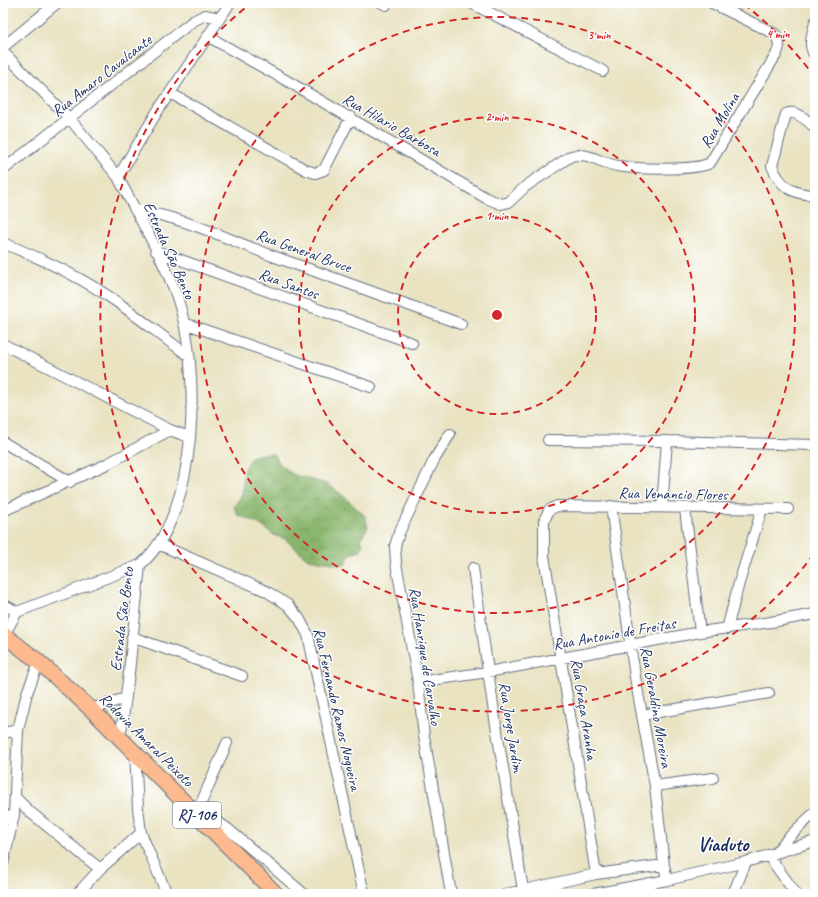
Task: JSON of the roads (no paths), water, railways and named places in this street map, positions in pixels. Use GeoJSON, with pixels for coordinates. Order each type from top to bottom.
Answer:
{"type":"FeatureCollection","features":[{"type":"Feature","properties":{"kind":"highway","name":"Rodovia Amaral Peixoto"},"geometry":{"type":"LineString","coordinates":[[4,635],[39,662],[91,709],[276,894]]}},
{"type":"Feature","properties":{"kind":"street"},"geometry":{"type":"LineString","coordinates":[[3,47],[57,3]]}},
{"type":"Feature","properties":{"kind":"street"},"geometry":{"type":"LineString","coordinates":[[118,177],[170,93],[209,37],[230,3]]}},
{"type":"Feature","properties":{"kind":"street"},"geometry":{"type":"LineString","coordinates":[[471,3],[603,71]]}},
{"type":"Feature","properties":{"kind":"street","name":"Rua Molina"},"geometry":{"type":"LineString","coordinates":[[556,166],[578,154],[619,166],[689,168],[704,167],[710,163],[780,47],[779,41],[775,34],[712,3]]}},
{"type":"Feature","properties":{"kind":"street","name":"Rua Amaro Cavalcante"},"geometry":{"type":"LineString","coordinates":[[3,170],[70,119],[193,21],[205,15],[220,18]]}},
{"type":"Feature","properties":{"kind":"street"},"geometry":{"type":"LineString","coordinates":[[815,22],[810,46],[811,51],[815,55]]}},
{"type":"Feature","properties":{"kind":"street","name":"Rua Hilario Barbosa"},"geometry":{"type":"LineString","coordinates":[[209,37],[351,117],[486,198],[500,204],[509,202],[526,186],[556,166]]}},
{"type":"Feature","properties":{"kind":"street","name":"Estrada São Bento"},"geometry":{"type":"LineString","coordinates":[[3,52],[70,119],[118,177],[173,286],[184,323],[191,388],[187,468],[176,508],[158,544],[150,556],[140,565],[126,698],[119,737]]}},
{"type":"Feature","properties":{"kind":"street"},"geometry":{"type":"LineString","coordinates":[[170,93],[306,170],[315,173],[324,170],[351,117]]}},
{"type":"Feature","properties":{"kind":"street"},"geometry":{"type":"LineString","coordinates":[[815,128],[795,113],[790,112],[786,114],[772,166],[774,172],[792,191],[799,194],[815,195]]}},
{"type":"Feature","properties":{"kind":"street","name":"Rua General Bruce"},"geometry":{"type":"LineString","coordinates":[[135,210],[162,214],[186,221],[269,254],[461,324]]}},
{"type":"Feature","properties":{"kind":"street"},"geometry":{"type":"LineString","coordinates":[[3,243],[58,266],[86,282],[117,302],[188,355]]}},
{"type":"Feature","properties":{"kind":"street","name":"Rua Santos"},"geometry":{"type":"LineString","coordinates":[[156,251],[412,343]]}},
{"type":"Feature","properties":{"kind":"street"},"geometry":{"type":"LineString","coordinates":[[184,323],[371,387]]}},
{"type":"Feature","properties":{"kind":"street"},"geometry":{"type":"LineString","coordinates":[[3,344],[170,430],[189,437]]}},
{"type":"Feature","properties":{"kind":"street"},"geometry":{"type":"LineString","coordinates":[[3,510],[70,482],[170,430]]}},
{"type":"Feature","properties":{"kind":"street","name":"Rua Hanrique de Carvalho"},"geometry":{"type":"LineString","coordinates":[[450,434],[428,474],[395,546],[396,563],[418,682],[424,736],[450,894]]}},
{"type":"Feature","properties":{"kind":"street"},"geometry":{"type":"LineString","coordinates":[[548,440],[667,441],[815,445]]}},
{"type":"Feature","properties":{"kind":"street"},"geometry":{"type":"LineString","coordinates":[[662,507],[667,441]]}},
{"type":"Feature","properties":{"kind":"street"},"geometry":{"type":"LineString","coordinates":[[3,442],[70,482]]}},
{"type":"Feature","properties":{"kind":"street","name":"Rua Venancio Flores"},"geometry":{"type":"LineString","coordinates":[[556,506],[788,510]]}},
{"type":"Feature","properties":{"kind":"street","name":"Rua Graça Aranha"},"geometry":{"type":"LineString","coordinates":[[556,506],[549,510],[544,521],[544,556],[562,657],[596,874]]}},
{"type":"Feature","properties":{"kind":"street","name":"Rua Geraldino Moreira"},"geometry":{"type":"LineString","coordinates":[[611,506],[631,645],[655,786],[667,880]]}},
{"type":"Feature","properties":{"kind":"street"},"geometry":{"type":"LineString","coordinates":[[685,509],[700,632]]}},
{"type":"Feature","properties":{"kind":"street"},"geometry":{"type":"LineString","coordinates":[[727,629],[738,583],[762,509]]}},
{"type":"Feature","properties":{"kind":"street","name":"Rua Fernando Ramos Nogueira"},"geometry":{"type":"LineString","coordinates":[[158,544],[266,591],[288,606],[299,618],[308,635],[364,894]]}},
{"type":"Feature","properties":{"kind":"street"},"geometry":{"type":"LineString","coordinates":[[4,635],[17,612],[140,565]]}},
{"type":"Feature","properties":{"kind":"street","name":"Rua Jorge Jardim"},"geometry":{"type":"LineString","coordinates":[[473,568],[523,890]]}},
{"type":"Feature","properties":{"kind":"street"},"geometry":{"type":"LineString","coordinates":[[3,604],[17,612]]}},
{"type":"Feature","properties":{"kind":"street","name":"Rua Antonio de Freitas"},"geometry":{"type":"LineString","coordinates":[[418,682],[488,672],[700,632],[727,629],[815,614]]}},
{"type":"Feature","properties":{"kind":"street"},"geometry":{"type":"LineString","coordinates":[[132,637],[242,676]]}},
{"type":"Feature","properties":{"kind":"street"},"geometry":{"type":"LineString","coordinates":[[3,864],[14,815],[18,730],[26,693],[39,662]]}},
{"type":"Feature","properties":{"kind":"street"},"geometry":{"type":"LineString","coordinates":[[642,715],[769,693]]}},
{"type":"Feature","properties":{"kind":"street"},"geometry":{"type":"LineString","coordinates":[[91,709],[126,698]]}},
{"type":"Feature","properties":{"kind":"street"},"geometry":{"type":"LineString","coordinates":[[3,733],[18,730]]}},
{"type":"Feature","properties":{"kind":"street"},"geometry":{"type":"LineString","coordinates":[[199,808],[227,743]]}},
{"type":"Feature","properties":{"kind":"street"},"geometry":{"type":"LineString","coordinates":[[135,752],[141,833],[167,894]]}},
{"type":"Feature","properties":{"kind":"street"},"geometry":{"type":"LineString","coordinates":[[655,786],[713,778]]}},
{"type":"Feature","properties":{"kind":"street"},"geometry":{"type":"LineString","coordinates":[[173,790],[228,829],[304,894]]}},
{"type":"Feature","properties":{"kind":"street"},"geometry":{"type":"LineString","coordinates":[[15,797],[30,812],[100,869]]}},
{"type":"Feature","properties":{"kind":"street"},"geometry":{"type":"LineString","coordinates":[[773,853],[815,812]]}},
{"type":"Feature","properties":{"kind":"street"},"geometry":{"type":"LineString","coordinates":[[3,819],[14,815]]}},
{"type":"Feature","properties":{"kind":"street"},"geometry":{"type":"LineString","coordinates":[[77,894],[100,869],[141,833]]}},
{"type":"Feature","properties":{"kind":"street"},"geometry":{"type":"LineString","coordinates":[[593,894],[667,880],[746,862],[815,841]]}},
{"type":"Feature","properties":{"kind":"street"},"geometry":{"type":"LineString","coordinates":[[773,853],[796,894]]}},
{"type":"Feature","properties":{"kind":"street"},"geometry":{"type":"LineString","coordinates":[[733,894],[746,862]]}},
{"type":"Feature","properties":{"kind":"street"},"geometry":{"type":"LineString","coordinates":[[506,894],[596,874],[664,865]]}},
{"type":"Feature","properties":{"kind":"district","name":"Viaduto"},"geometry":{"type":"Point","coordinates":[723,844]}}]}
